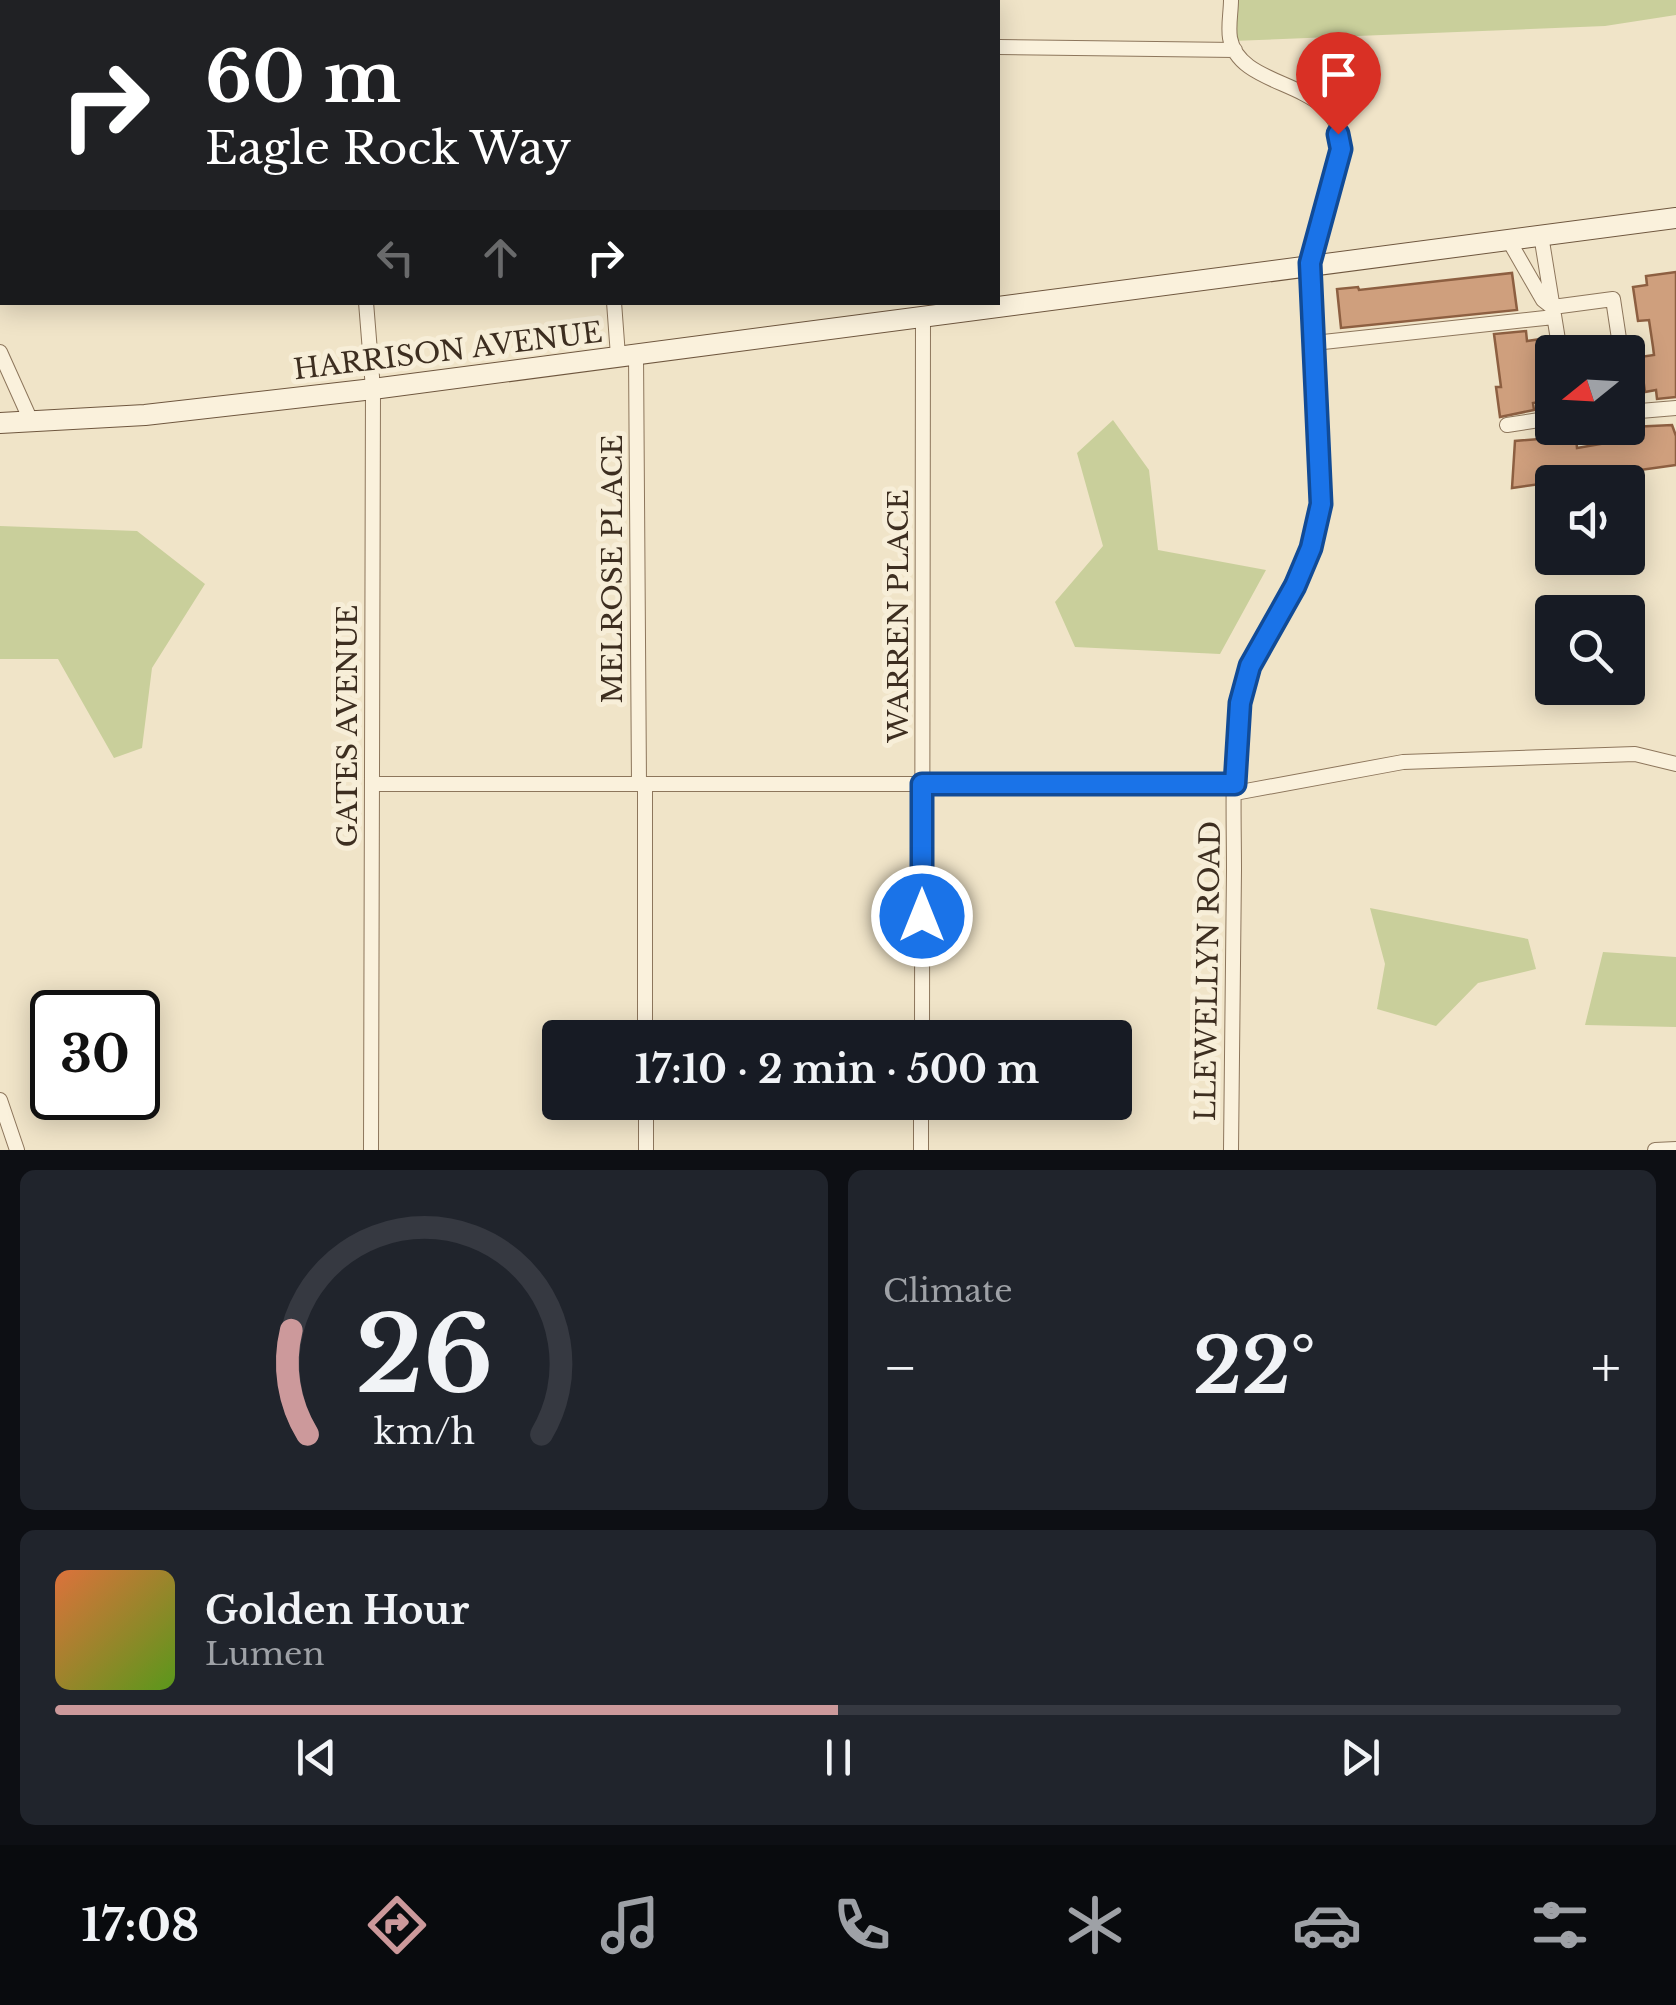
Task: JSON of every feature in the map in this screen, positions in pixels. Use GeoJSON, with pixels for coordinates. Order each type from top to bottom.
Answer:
{"type":"FeatureCollection","features":[{"type":"Feature","properties":{"kind":"street"},"geometry":{"type":"LineString","coordinates":[[1000,47],[1235,50],[1230,38],[1231,0]]}},
{"type":"Feature","properties":{"kind":"street","name":"LLEWELLYN ROAD"},"geometry":{"type":"LineString","coordinates":[[1231,1150],[1235,789],[1240,703],[1250,666],[1295,586],[1311,548],[1321,504],[1310,263],[1341,149],[1333,120],[1316,98],[1265,76],[1235,50]]}},
{"type":"Feature","properties":{"kind":"street","name":"HARRISON AVENUE"},"geometry":{"type":"LineString","coordinates":[[1000,301],[1676,218]]}},
{"type":"Feature","properties":{"kind":"street"},"geometry":{"type":"LineString","coordinates":[[1541,235],[1557,335]]}},
{"type":"Feature","properties":{"kind":"street"},"geometry":{"type":"LineString","coordinates":[[1508,239],[1554,312]]}},
{"type":"Feature","properties":{"kind":"street"},"geometry":{"type":"LineString","coordinates":[[1314,343],[1554,312],[1613,298],[1618,335]]}},
{"type":"Feature","properties":{"kind":"street","name":"GATES AVENUE"},"geometry":{"type":"LineString","coordinates":[[366,305],[373,389],[372,1150]]}},
{"type":"Feature","properties":{"kind":"street","name":"MELROSE PLACE"},"geometry":{"type":"LineString","coordinates":[[615,305],[627,355],[646,1020]]}},
{"type":"Feature","properties":{"kind":"street","name":"HARRISON AVENUE"},"geometry":{"type":"LineString","coordinates":[[0,423],[145,415],[373,389],[967,305]]}},
{"type":"Feature","properties":{"kind":"street","name":"WARREN PLACE"},"geometry":{"type":"LineString","coordinates":[[910,312],[922,784],[922,1020]]}},
{"type":"Feature","properties":{"kind":"street"},"geometry":{"type":"LineString","coordinates":[[0,352],[31,421]]}},
{"type":"Feature","properties":{"kind":"street"},"geometry":{"type":"LineString","coordinates":[[1645,407],[1676,408]]}},
{"type":"Feature","properties":{"kind":"street"},"geometry":{"type":"LineString","coordinates":[[1508,425],[1535,421]]}},
{"type":"Feature","properties":{"kind":"street"},"geometry":{"type":"LineString","coordinates":[[372,784],[922,784],[1235,789],[1404,762],[1635,754],[1676,764]]}},
{"type":"Feature","properties":{"kind":"street"},"geometry":{"type":"LineString","coordinates":[[0,1100],[17,1150]]}},
{"type":"Feature","properties":{"kind":"street"},"geometry":{"type":"LineString","coordinates":[[646,1120],[646,1150]]}},
{"type":"Feature","properties":{"kind":"street"},"geometry":{"type":"LineString","coordinates":[[921,1150],[922,1120]]}},
{"type":"Feature","properties":{"kind":"street"},"geometry":{"type":"LineString","coordinates":[[1655,1150],[1676,1149]]}},
{"type":"Feature","properties":{"kind":"green space"},"geometry":{"type":"Polygon","coordinates":[[[1233,0],[1676,0],[1676,15],[1605,26],[1232,41],[1233,0]]]}},
{"type":"Feature","properties":{"kind":"green space"},"geometry":{"type":"Polygon","coordinates":[[[1113,420],[1149,470],[1158,550],[1266,570],[1220,654],[1075,647],[1055,602],[1103,546],[1077,453],[1113,420]]]}},
{"type":"Feature","properties":{"kind":"green space"},"geometry":{"type":"Polygon","coordinates":[[[0,526],[137,531],[205,584],[152,668],[142,748],[114,758],[58,659],[0,659],[0,526]]]}},
{"type":"Feature","properties":{"kind":"green space"},"geometry":{"type":"Polygon","coordinates":[[[1370,908],[1528,939],[1536,969],[1478,983],[1436,1026],[1377,1009],[1385,964],[1370,908]]]}},
{"type":"Feature","properties":{"kind":"green space"},"geometry":{"type":"Polygon","coordinates":[[[1603,952],[1676,957],[1676,1027],[1585,1025],[1603,952]]]}},
{"type":"Feature","properties":{"kind":"building"},"geometry":{"type":"Polygon","coordinates":[[[1676,272],[1676,397],[1657,399],[1656,390],[1645,392],[1645,356],[1654,355],[1649,320],[1638,321],[1633,287],[1647,285],[1646,276],[1676,272]]]}},
{"type":"Feature","properties":{"kind":"building"},"geometry":{"type":"Polygon","coordinates":[[[1512,273],[1517,310],[1341,328],[1337,289],[1512,273]]]}},
{"type":"Feature","properties":{"kind":"building"},"geometry":{"type":"Polygon","coordinates":[[[1526,331],[1527,341],[1535,340],[1534,410],[1500,417],[1496,387],[1501,387],[1494,334],[1526,331]]]}},
{"type":"Feature","properties":{"kind":"building"},"geometry":{"type":"Polygon","coordinates":[[[1672,425],[1676,465],[1645,469],[1645,465],[1535,465],[1535,485],[1512,488],[1515,441],[1535,439],[1535,445],[1577,448],[1645,445],[1645,426],[1672,425]]]}},
{"type":"Feature","properties":{"kind":"route"},"geometry":{"type":"LineString","coordinates":[[922,916],[922,784],[1235,784],[1240,703],[1250,666],[1295,586],[1311,548],[1321,504],[1310,263],[1341,149],[1338,134]]}}]}
